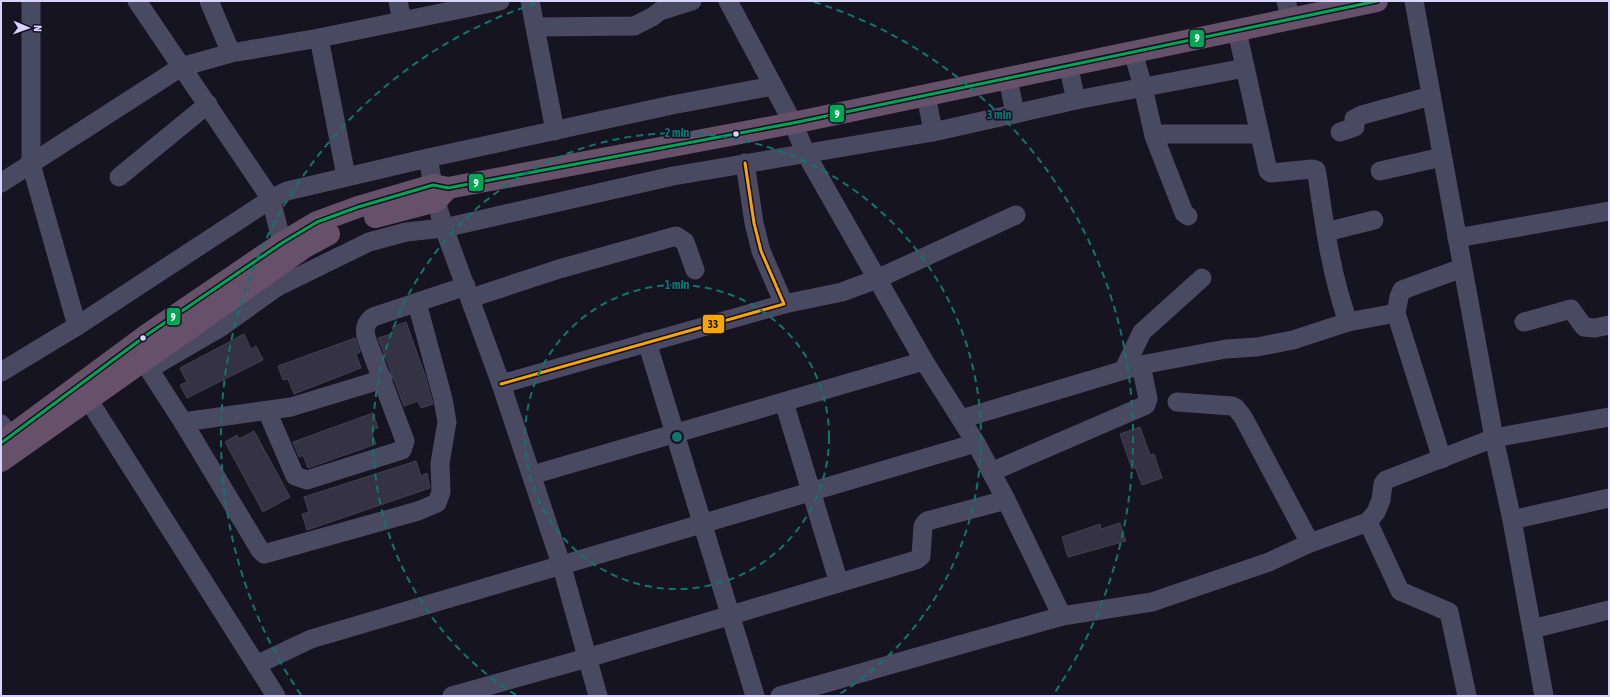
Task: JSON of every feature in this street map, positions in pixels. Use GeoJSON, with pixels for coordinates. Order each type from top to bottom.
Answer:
{"type":"FeatureCollection","features":[{"type":"Feature","properties":{"kind":"highway"},"geometry":{"type":"LineString","coordinates":[[4,434],[282,243],[317,222],[334,215],[439,191],[793,123],[926,94],[1237,31],[1289,10],[1378,1]]}},
{"type":"Feature","properties":{"kind":"highway"},"geometry":{"type":"LineString","coordinates":[[1,461],[88,399],[146,365],[305,247],[323,236],[439,191]]}},
{"type":"Feature","properties":{"kind":"street"},"geometry":{"type":"LineString","coordinates":[[31,1],[31,164],[77,326]]}},
{"type":"Feature","properties":{"kind":"street"},"geometry":{"type":"LineString","coordinates":[[137,1],[271,199],[282,243]]}},
{"type":"Feature","properties":{"kind":"street"},"geometry":{"type":"LineString","coordinates":[[209,1],[231,53]]}},
{"type":"Feature","properties":{"kind":"street"},"geometry":{"type":"LineString","coordinates":[[398,1],[402,20]]}},
{"type":"Feature","properties":{"kind":"street"},"geometry":{"type":"LineString","coordinates":[[1,183],[181,67],[231,53],[319,38],[500,1]]}},
{"type":"Feature","properties":{"kind":"street"},"geometry":{"type":"LineString","coordinates":[[530,1],[555,131]]}},
{"type":"Feature","properties":{"kind":"street"},"geometry":{"type":"LineString","coordinates":[[535,27],[634,26],[652,18],[660,11],[692,1]]}},
{"type":"Feature","properties":{"kind":"street"},"geometry":{"type":"LineString","coordinates":[[728,1],[793,123],[806,154],[924,361],[976,443],[1006,500],[1062,616]]}},
{"type":"Feature","properties":{"kind":"street"},"geometry":{"type":"LineString","coordinates":[[1414,1],[1462,268],[1494,438],[1512,520],[1544,696]]}},
{"type":"Feature","properties":{"kind":"street"},"geometry":{"type":"LineString","coordinates":[[1237,31],[1266,164],[1271,173],[1312,169],[1316,170],[1326,232],[1340,297],[1348,322]]}},
{"type":"Feature","properties":{"kind":"street"},"geometry":{"type":"LineString","coordinates":[[319,38],[346,176]]}},
{"type":"Feature","properties":{"kind":"street"},"geometry":{"type":"LineString","coordinates":[[1133,52],[1143,87],[1154,136],[1184,213],[1188,216]]}},
{"type":"Feature","properties":{"kind":"street"},"geometry":{"type":"LineString","coordinates":[[1068,65],[1076,100]]}},
{"type":"Feature","properties":{"kind":"street"},"geometry":{"type":"LineString","coordinates":[[417,303],[443,399],[447,422],[440,463],[441,496],[437,503],[418,511],[264,554],[260,550],[146,365],[221,327],[277,287],[369,242],[406,232],[444,228],[673,176],[933,132],[1076,100],[1245,68]]}},
{"type":"Feature","properties":{"kind":"street"},"geometry":{"type":"LineString","coordinates":[[1008,78],[1015,114]]}},
{"type":"Feature","properties":{"kind":"street"},"geometry":{"type":"LineString","coordinates":[[1,372],[77,326],[271,199],[287,191],[428,158],[773,86]]}},
{"type":"Feature","properties":{"kind":"street"},"geometry":{"type":"LineString","coordinates":[[926,94],[933,132]]}},
{"type":"Feature","properties":{"kind":"street"},"geometry":{"type":"LineString","coordinates":[[1340,132],[1355,127],[1354,119],[1362,115],[1431,96]]}},
{"type":"Feature","properties":{"kind":"street"},"geometry":{"type":"LineString","coordinates":[[119,177],[208,104]]}},
{"type":"Feature","properties":{"kind":"street"},"geometry":{"type":"LineString","coordinates":[[1154,136],[1260,134]]}},
{"type":"Feature","properties":{"kind":"street"},"geometry":{"type":"LineString","coordinates":[[1380,171],[1442,157]]}},
{"type":"Feature","properties":{"kind":"street"},"geometry":{"type":"LineString","coordinates":[[428,158],[439,191],[444,228],[501,384],[562,566],[598,696]]}},
{"type":"Feature","properties":{"kind":"street"},"geometry":{"type":"LineString","coordinates":[[745,163],[754,223],[761,251],[784,304]]}},
{"type":"Feature","properties":{"kind":"street"},"geometry":{"type":"LineString","coordinates":[[1457,238],[1609,211]]}},
{"type":"Feature","properties":{"kind":"street"},"geometry":{"type":"LineString","coordinates":[[501,384],[784,304],[842,292],[877,279],[1016,215]]}},
{"type":"Feature","properties":{"kind":"street"},"geometry":{"type":"LineString","coordinates":[[1326,232],[1374,220]]}},
{"type":"Feature","properties":{"kind":"street"},"geometry":{"type":"LineString","coordinates":[[267,411],[295,476],[307,480],[404,448],[405,441],[365,332],[366,325],[373,318],[417,303],[559,269],[676,236],[685,242],[695,270]]}},
{"type":"Feature","properties":{"kind":"street"},"geometry":{"type":"LineString","coordinates":[[1442,459],[1396,313],[1398,297],[1402,290],[1462,268]]}},
{"type":"Feature","properties":{"kind":"street"},"geometry":{"type":"LineString","coordinates":[[991,472],[1146,405],[1148,399],[1133,367],[1142,332],[1202,278]]}},
{"type":"Feature","properties":{"kind":"street"},"geometry":{"type":"LineString","coordinates":[[1524,322],[1571,309],[1584,328],[1595,328],[1609,325]]}},
{"type":"Feature","properties":{"kind":"street"},"geometry":{"type":"LineString","coordinates":[[961,419],[1091,381],[1133,367],[1226,349],[1258,347],[1293,340],[1348,322],[1396,313]]}},
{"type":"Feature","properties":{"kind":"street"},"geometry":{"type":"LineString","coordinates":[[648,342],[755,696]]}},
{"type":"Feature","properties":{"kind":"street"},"geometry":{"type":"LineString","coordinates":[[532,475],[924,361]]}},
{"type":"Feature","properties":{"kind":"street"},"geometry":{"type":"LineString","coordinates":[[182,422],[267,411],[291,406],[383,379]]}},
{"type":"Feature","properties":{"kind":"street"},"geometry":{"type":"LineString","coordinates":[[88,399],[276,696]]}},
{"type":"Feature","properties":{"kind":"street"},"geometry":{"type":"LineString","coordinates":[[784,402],[810,492],[839,583]]}},
{"type":"Feature","properties":{"kind":"street"},"geometry":{"type":"LineString","coordinates":[[1177,402],[1225,405],[1236,408],[1243,417],[1310,543]]}},
{"type":"Feature","properties":{"kind":"street"},"geometry":{"type":"LineString","coordinates":[[789,695],[1062,616],[1152,602],[1269,562],[1310,543],[1368,522],[1376,512],[1381,500],[1383,484],[1386,480],[1494,438],[1609,417]]}},
{"type":"Feature","properties":{"kind":"street"},"geometry":{"type":"LineString","coordinates":[[256,665],[311,639],[976,443]]}},
{"type":"Feature","properties":{"kind":"street"},"geometry":{"type":"LineString","coordinates":[[1512,520],[1609,498]]}},
{"type":"Feature","properties":{"kind":"street"},"geometry":{"type":"LineString","coordinates":[[452,696],[587,658],[918,559],[921,556],[923,526],[928,521],[1006,500]]}},
{"type":"Feature","properties":{"kind":"street"},"geometry":{"type":"LineString","coordinates":[[1368,522],[1400,591],[1449,612],[1467,696]]}},
{"type":"Feature","properties":{"kind":"street"},"geometry":{"type":"LineString","coordinates":[[1532,629],[1609,610]]}},
{"type":"Feature","properties":{"kind":"building"},"geometry":{"type":"Polygon","coordinates":[[[406,322],[426,378],[433,404],[421,408],[418,401],[404,406],[378,338],[394,333],[392,327],[406,322]]]}},
{"type":"Feature","properties":{"kind":"building"},"geometry":{"type":"Polygon","coordinates":[[[244,334],[251,349],[256,346],[263,360],[187,398],[180,385],[187,382],[180,368],[244,334]]]}},
{"type":"Feature","properties":{"kind":"building"},"geometry":{"type":"Polygon","coordinates":[[[355,338],[360,352],[356,354],[361,368],[294,394],[288,379],[283,380],[278,366],[355,338]]]}},
{"type":"Feature","properties":{"kind":"building"},"geometry":{"type":"Polygon","coordinates":[[[373,413],[378,428],[371,430],[376,444],[308,468],[303,455],[299,457],[293,442],[373,413]]]}},
{"type":"Feature","properties":{"kind":"building"},"geometry":{"type":"Polygon","coordinates":[[[1140,427],[1150,455],[1154,454],[1162,478],[1142,485],[1135,467],[1132,469],[1120,434],[1140,427]]]}},
{"type":"Feature","properties":{"kind":"building"},"geometry":{"type":"Polygon","coordinates":[[[254,431],[290,497],[263,512],[225,442],[237,435],[239,439],[254,431]]]}},
{"type":"Feature","properties":{"kind":"building"},"geometry":{"type":"Polygon","coordinates":[[[416,461],[421,476],[427,473],[430,488],[307,530],[302,514],[309,512],[304,497],[416,461]]]}},
{"type":"Feature","properties":{"kind":"building"},"geometry":{"type":"Polygon","coordinates":[[[1120,523],[1126,541],[1068,557],[1062,537],[1100,524],[1101,529],[1120,523]]]}},
{"type":"Feature","properties":{"kind":"transit line","name":"9"},"geometry":{"type":"LineString","coordinates":[[1,443],[148,334],[282,243],[317,222],[358,207],[433,185],[448,188],[793,123],[1377,1]]}},
{"type":"Feature","properties":{"kind":"transit line","name":"33"},"geometry":{"type":"LineString","coordinates":[[501,384],[784,304],[761,251],[754,223],[745,163]]}}]}
